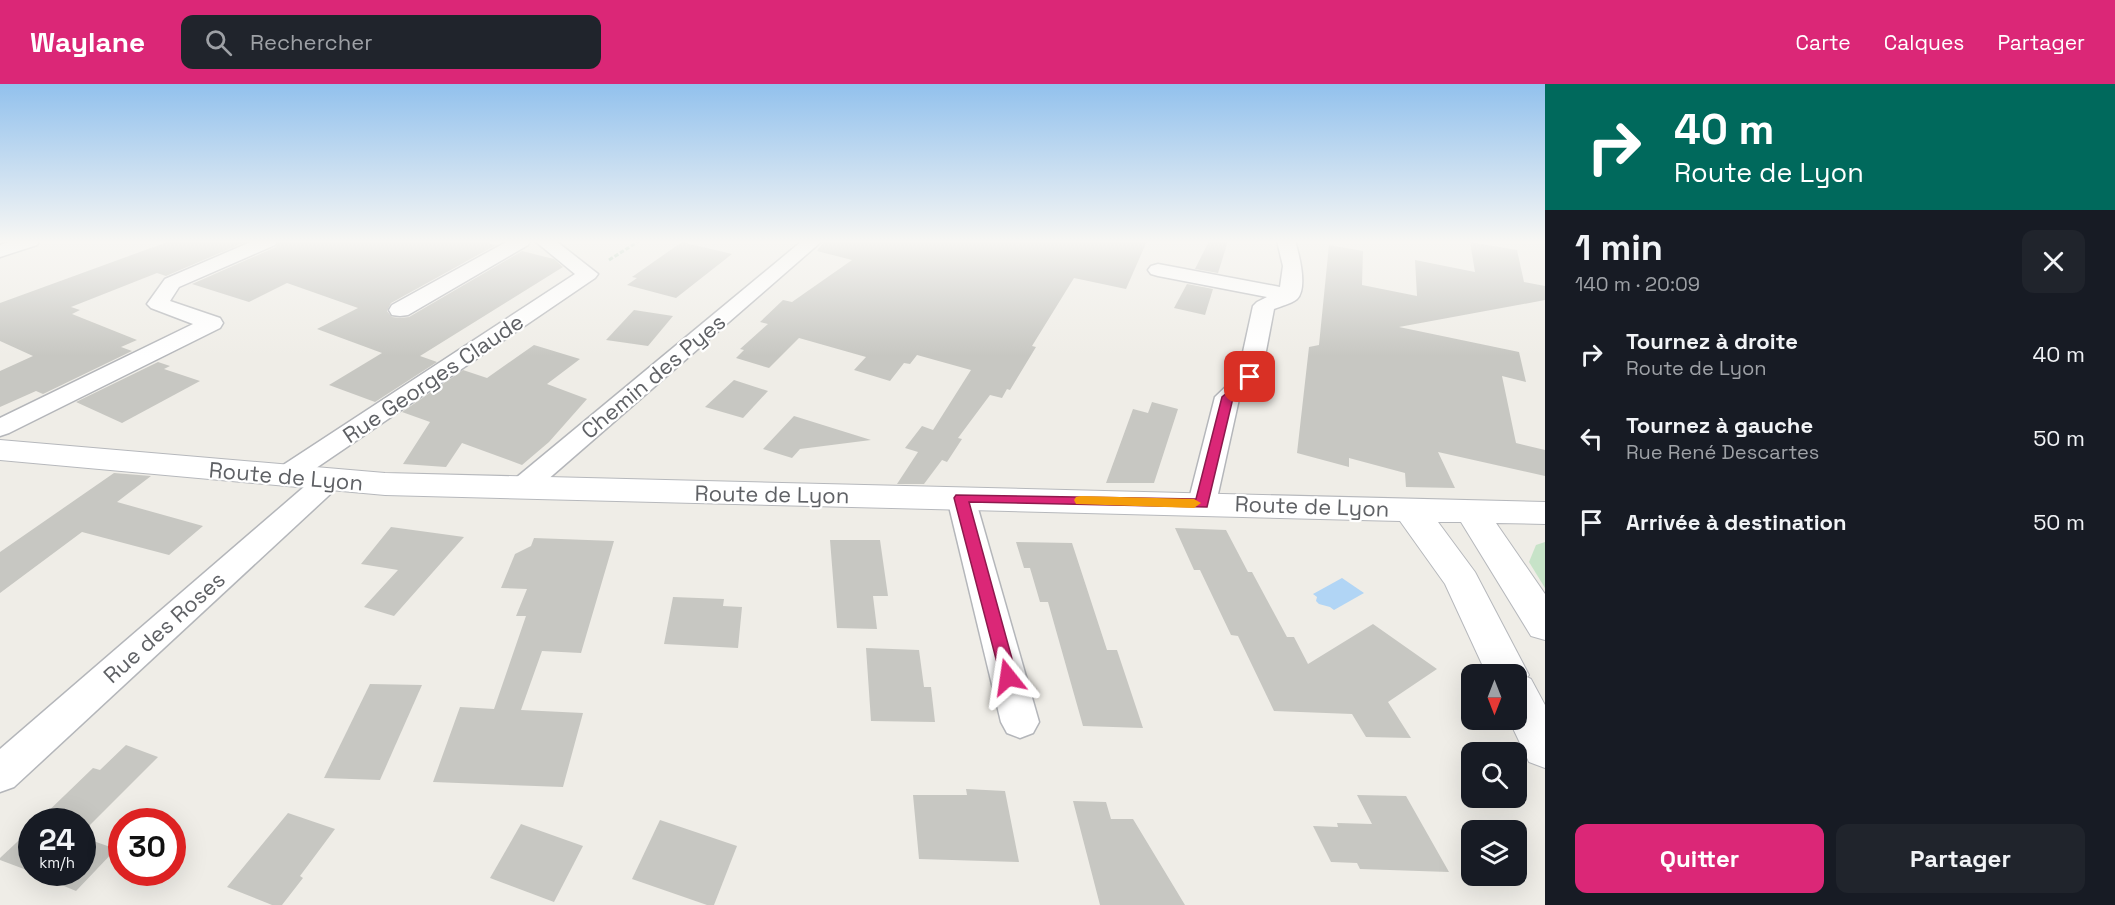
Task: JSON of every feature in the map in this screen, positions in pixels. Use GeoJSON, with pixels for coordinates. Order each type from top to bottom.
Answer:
{"type":"FeatureCollection","features":[{"type":"Feature","properties":{"kind":"street"},"geometry":{"type":"LineString","coordinates":[[0,428],[212,323],[158,304],[172,283],[180,279]]}},
{"type":"Feature","properties":{"kind":"street"},"geometry":{"type":"LineString","coordinates":[[400,310],[454,279]]}},
{"type":"Feature","properties":{"kind":"street","name":"Rue Georges Claude"},"geometry":{"type":"LineString","coordinates":[[287,475],[580,279]]}},
{"type":"Feature","properties":{"kind":"street","name":"Chemin des Pyes"},"geometry":{"type":"LineString","coordinates":[[521,488],[768,279]]}},
{"type":"Feature","properties":{"kind":"street"},"geometry":{"type":"LineString","coordinates":[[1207,279],[1289,295]]}},
{"type":"Feature","properties":{"kind":"street"},"geometry":{"type":"LineString","coordinates":[[1289,295],[1291,279]]}},
{"type":"Feature","properties":{"kind":"street"},"geometry":{"type":"LineString","coordinates":[[1202,503],[1227,397],[1250,377],[1264,306],[1289,295]]}},
{"type":"Feature","properties":{"kind":"street","name":"Route de Lyon"},"geometry":{"type":"LineString","coordinates":[[0,450],[329,480],[521,488],[1545,513]]}},
{"type":"Feature","properties":{"kind":"street","name":"Rue des Roses"},"geometry":{"type":"LineString","coordinates":[[0,774],[329,480]]}},
{"type":"Feature","properties":{"kind":"street"},"geometry":{"type":"LineString","coordinates":[[961,498],[1020,722]]}},
{"type":"Feature","properties":{"kind":"street"},"geometry":{"type":"LineString","coordinates":[[1409,509],[1462,582],[1503,664]]}},
{"type":"Feature","properties":{"kind":"street"},"geometry":{"type":"LineString","coordinates":[[1470,510],[1545,625]]}},
{"type":"Feature","properties":{"kind":"street"},"geometry":{"type":"LineString","coordinates":[[1527,713],[1545,748]]}},
{"type":"Feature","properties":{"kind":"green space"},"geometry":{"type":"Polygon","coordinates":[[[1545,542],[1545,588],[1529,562],[1536,545],[1545,542]]]}},
{"type":"Feature","properties":{"kind":"water"},"geometry":{"type":"Polygon","coordinates":[[[1342,578],[1364,593],[1334,610],[1316,601],[1317,597],[1313,594],[1342,578]]]}},
{"type":"Feature","properties":{"kind":"building"},"geometry":{"type":"Polygon","coordinates":[[[65,279],[141,279],[71,307],[80,310],[72,314],[137,340],[121,347],[132,351],[43,394],[36,391],[0,407],[0,371],[33,356],[0,341],[0,303],[65,279]]]}},
{"type":"Feature","properties":{"kind":"building"},"geometry":{"type":"Polygon","coordinates":[[[203,279],[434,279],[391,303],[387,311],[392,317],[400,318],[409,317],[474,279],[543,279],[420,356],[437,362],[375,402],[329,385],[382,353],[317,329],[358,308],[287,283],[249,302],[192,284],[203,279]]]}},
{"type":"Feature","properties":{"kind":"building"},"geometry":{"type":"Polygon","coordinates":[[[635,279],[700,279],[676,298],[627,285],[635,279]]]}},
{"type":"Feature","properties":{"kind":"building"},"geometry":{"type":"Polygon","coordinates":[[[824,279],[1073,279],[1032,346],[1036,347],[1010,390],[1007,389],[1002,398],[990,395],[958,438],[962,439],[947,462],[942,460],[924,484],[897,484],[918,452],[905,448],[922,426],[933,430],[971,370],[917,355],[910,364],[904,363],[890,381],[854,370],[866,357],[799,338],[769,368],[736,358],[744,350],[740,349],[768,324],[760,322],[783,300],[792,302],[824,279]]]}},
{"type":"Feature","properties":{"kind":"building"},"geometry":{"type":"Polygon","coordinates":[[[1080,279],[1130,279],[1126,289],[1080,279]]]}},
{"type":"Feature","properties":{"kind":"building"},"geometry":{"type":"Polygon","coordinates":[[[1326,279],[1362,279],[1362,285],[1417,296],[1416,279],[1523,279],[1524,282],[1545,286],[1545,300],[1399,327],[1519,352],[1526,382],[1502,376],[1516,443],[1545,450],[1545,476],[1438,452],[1455,488],[1406,487],[1405,473],[1349,458],[1349,467],[1297,453],[1309,347],[1319,345],[1326,279]]]}},
{"type":"Feature","properties":{"kind":"building"},"geometry":{"type":"Polygon","coordinates":[[[1187,284],[1213,289],[1205,315],[1174,308],[1187,284]]]}},
{"type":"Feature","properties":{"kind":"building"},"geometry":{"type":"Polygon","coordinates":[[[634,310],[673,316],[648,346],[606,340],[634,310]]]}},
{"type":"Feature","properties":{"kind":"building"},"geometry":{"type":"Polygon","coordinates":[[[534,345],[580,359],[547,384],[587,399],[549,442],[522,465],[462,443],[446,467],[403,464],[430,422],[402,412],[463,370],[487,378],[534,345]]]}},
{"type":"Feature","properties":{"kind":"building"},"geometry":{"type":"Polygon","coordinates":[[[158,362],[170,366],[164,369],[200,381],[122,423],[76,402],[158,362]]]}},
{"type":"Feature","properties":{"kind":"building"},"geometry":{"type":"Polygon","coordinates":[[[734,380],[768,391],[743,418],[705,407],[734,380]]]}},
{"type":"Feature","properties":{"kind":"building"},"geometry":{"type":"Polygon","coordinates":[[[1152,402],[1178,409],[1154,483],[1106,483],[1133,409],[1148,413],[1152,402]]]}},
{"type":"Feature","properties":{"kind":"building"},"geometry":{"type":"Polygon","coordinates":[[[794,416],[871,440],[800,449],[792,458],[763,449],[794,416]]]}},
{"type":"Feature","properties":{"kind":"building"},"geometry":{"type":"Polygon","coordinates":[[[114,473],[151,476],[117,502],[203,526],[169,555],[82,532],[0,593],[0,552],[114,473]]]}},
{"type":"Feature","properties":{"kind":"building"},"geometry":{"type":"Polygon","coordinates":[[[391,527],[464,537],[394,616],[364,607],[398,570],[361,564],[391,527]]]}},
{"type":"Feature","properties":{"kind":"building"},"geometry":{"type":"Polygon","coordinates":[[[1175,528],[1226,530],[1287,637],[1294,637],[1308,664],[1373,624],[1437,669],[1388,702],[1411,738],[1366,737],[1352,714],[1274,711],[1238,636],[1231,635],[1200,570],[1194,570],[1175,528]]]}},
{"type":"Feature","properties":{"kind":"building"},"geometry":{"type":"Polygon","coordinates":[[[534,538],[614,541],[581,653],[542,651],[521,710],[583,713],[563,787],[433,782],[460,707],[494,709],[526,616],[516,616],[527,589],[501,588],[515,554],[531,546],[534,538]]]}},
{"type":"Feature","properties":{"kind":"building"},"geometry":{"type":"Polygon","coordinates":[[[830,540],[880,540],[888,596],[873,596],[877,629],[837,628],[830,540]]]}},
{"type":"Feature","properties":{"kind":"building"},"geometry":{"type":"Polygon","coordinates":[[[1016,542],[1072,543],[1107,650],[1117,650],[1143,728],[1083,726],[1048,602],[1040,602],[1030,568],[1024,568],[1016,542]]]}},
{"type":"Feature","properties":{"kind":"building"},"geometry":{"type":"Polygon","coordinates":[[[673,597],[724,599],[723,606],[742,607],[738,648],[664,644],[673,597]]]}},
{"type":"Feature","properties":{"kind":"building"},"geometry":{"type":"Polygon","coordinates":[[[866,648],[919,650],[924,687],[931,687],[935,722],[871,721],[866,648]]]}},
{"type":"Feature","properties":{"kind":"building"},"geometry":{"type":"Polygon","coordinates":[[[370,684],[422,685],[380,780],[324,778],[370,684]]]}},
{"type":"Feature","properties":{"kind":"building"},"geometry":{"type":"Polygon","coordinates":[[[126,745],[158,757],[96,819],[96,808],[52,808],[93,768],[100,770],[126,745]]]}},
{"type":"Feature","properties":{"kind":"building"},"geometry":{"type":"Polygon","coordinates":[[[966,789],[1005,791],[1019,862],[919,859],[913,795],[967,795],[966,789]]]}},
{"type":"Feature","properties":{"kind":"building"},"geometry":{"type":"Polygon","coordinates":[[[1357,795],[1406,796],[1449,872],[1360,869],[1357,863],[1331,862],[1313,826],[1338,827],[1337,823],[1372,824],[1357,795]]]}},
{"type":"Feature","properties":{"kind":"building"},"geometry":{"type":"Polygon","coordinates":[[[1073,801],[1106,802],[1111,819],[1133,819],[1185,905],[1100,905],[1073,801]]]}},
{"type":"Feature","properties":{"kind":"building"},"geometry":{"type":"Polygon","coordinates":[[[288,813],[335,829],[300,876],[303,878],[282,905],[272,905],[227,887],[288,813]]]}},
{"type":"Feature","properties":{"kind":"building"},"geometry":{"type":"Polygon","coordinates":[[[660,820],[737,846],[714,905],[707,905],[632,879],[660,820]]]}},
{"type":"Feature","properties":{"kind":"building"},"geometry":{"type":"Polygon","coordinates":[[[521,824],[583,846],[554,902],[490,878],[521,824]]]}},
{"type":"Feature","properties":{"kind":"building"},"geometry":{"type":"Polygon","coordinates":[[[18,841],[18,867],[0,858],[18,841]]]}},
{"type":"Feature","properties":{"kind":"building"},"geometry":{"type":"Polygon","coordinates":[[[96,842],[108,846],[108,857],[96,870],[96,842]]]}},
{"type":"Feature","properties":{"kind":"building"},"geometry":{"type":"Polygon","coordinates":[[[64,886],[81,886],[76,891],[64,886]]]}},
{"type":"Feature","properties":{"kind":"slow traffic"},"geometry":{"type":"LineString","coordinates":[[1081,500],[1194,503]]}},
{"type":"Feature","properties":{"kind":"route"},"geometry":{"type":"LineString","coordinates":[[1008,677],[961,498],[1202,503],[1227,397],[1250,377]]}}]}
